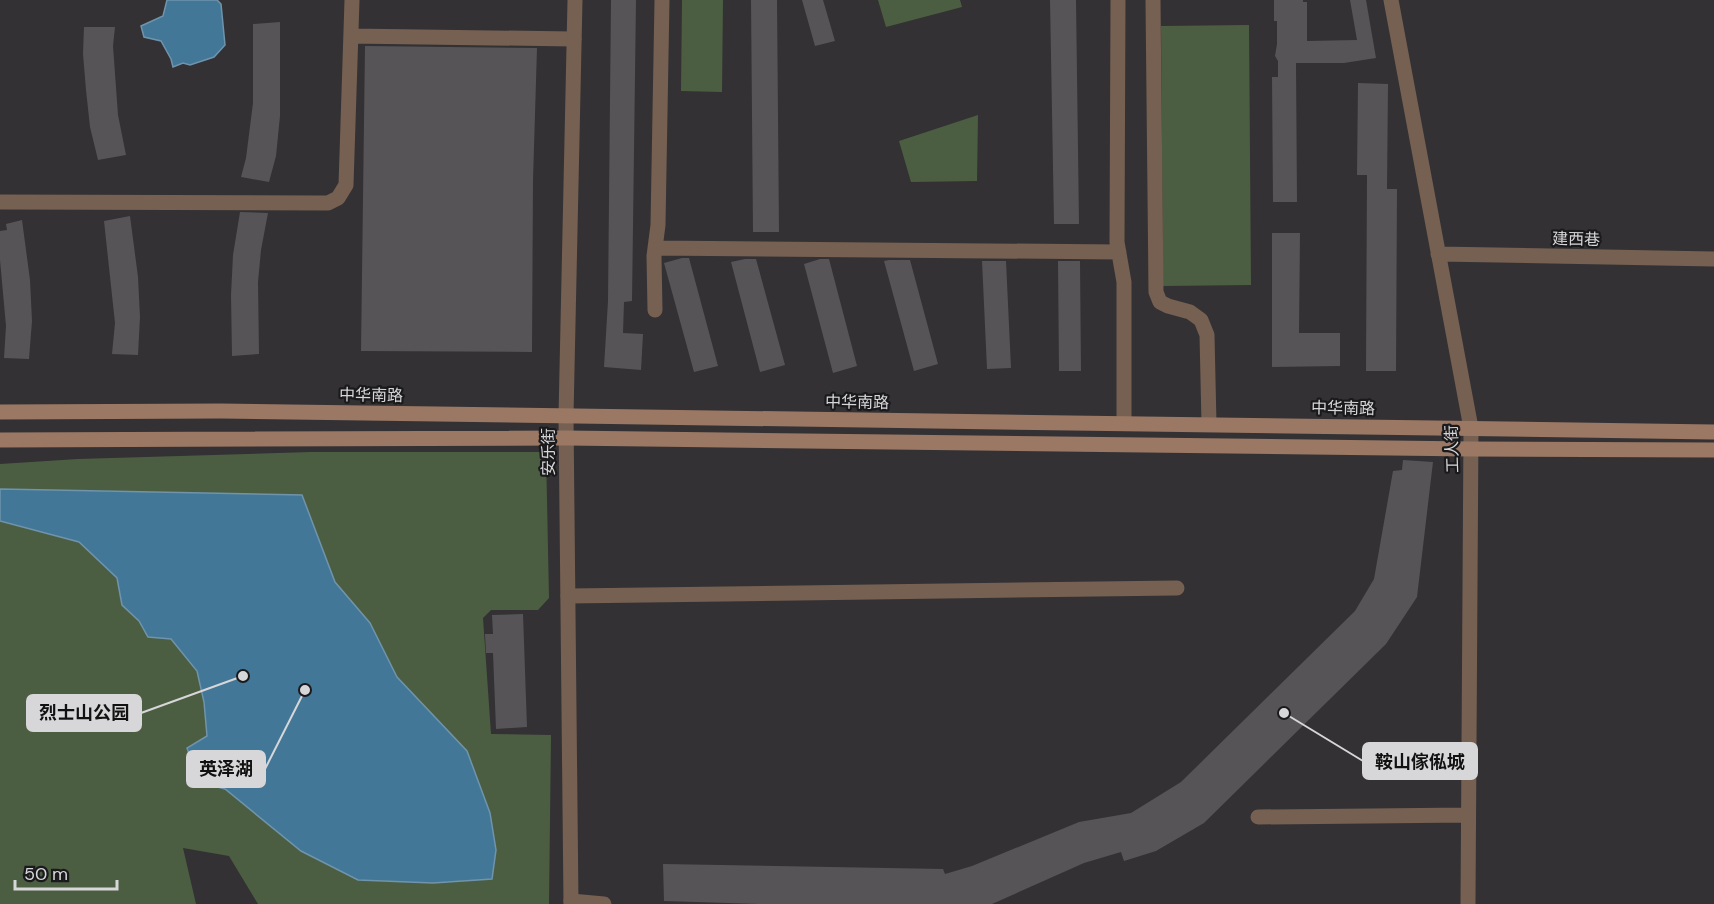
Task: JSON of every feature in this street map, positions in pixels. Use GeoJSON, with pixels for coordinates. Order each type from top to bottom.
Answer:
{"type":"FeatureCollection","features":[{"type":"Feature","properties":{"kind":"main road","name":"中华南路"},"geometry":{"type":"LineString","coordinates":[[0,412],[221,411],[1714,432]]}},
{"type":"Feature","properties":{"kind":"main road"},"geometry":{"type":"LineString","coordinates":[[0,440],[566,438],[1714,450]]}},
{"type":"Feature","properties":{"kind":"street"},"geometry":{"type":"LineString","coordinates":[[0,202],[328,203],[338,198],[346,185],[352,0]]}},
{"type":"Feature","properties":{"kind":"street","name":"安乐街"},"geometry":{"type":"LineString","coordinates":[[571,902],[566,416],[575,0]]}},
{"type":"Feature","properties":{"kind":"street"},"geometry":{"type":"LineString","coordinates":[[655,310],[662,0]]}},
{"type":"Feature","properties":{"kind":"street"},"geometry":{"type":"LineString","coordinates":[[1118,0],[1117,242],[1124,282],[1124,423]]}},
{"type":"Feature","properties":{"kind":"street"},"geometry":{"type":"LineString","coordinates":[[1153,0],[1156,292],[1160,302],[1190,312],[1201,320],[1204,327],[1207,335],[1209,424]]}},
{"type":"Feature","properties":{"kind":"street","name":"工人街"},"geometry":{"type":"LineString","coordinates":[[1391,0],[1471,428],[1468,904]]}},
{"type":"Feature","properties":{"kind":"street"},"geometry":{"type":"LineString","coordinates":[[351,36],[574,39]]}},
{"type":"Feature","properties":{"kind":"street"},"geometry":{"type":"LineString","coordinates":[[655,248],[1119,252]]}},
{"type":"Feature","properties":{"kind":"street","name":"建西巷"},"geometry":{"type":"LineString","coordinates":[[1438,254],[1714,260]]}},
{"type":"Feature","properties":{"kind":"street"},"geometry":{"type":"LineString","coordinates":[[568,596],[1177,588]]}},
{"type":"Feature","properties":{"kind":"street"},"geometry":{"type":"LineString","coordinates":[[1258,817],[1468,815]]}},
{"type":"Feature","properties":{"kind":"street"},"geometry":{"type":"LineString","coordinates":[[571,902],[604,904]]}},
{"type":"Feature","properties":{"kind":"green space"},"geometry":{"type":"Polygon","coordinates":[[[682,0],[723,0],[722,92],[681,91],[682,0]]]}},
{"type":"Feature","properties":{"kind":"green space"},"geometry":{"type":"Polygon","coordinates":[[[878,0],[960,0],[962,7],[886,27],[878,0]]]}},
{"type":"Feature","properties":{"kind":"green space"},"geometry":{"type":"Polygon","coordinates":[[[1249,25],[1251,285],[1163,286],[1161,26],[1249,25]]]}},
{"type":"Feature","properties":{"kind":"green space"},"geometry":{"type":"Polygon","coordinates":[[[978,115],[977,181],[911,182],[899,141],[978,115]]]}},
{"type":"Feature","properties":{"kind":"green space"},"geometry":{"type":"Polygon","coordinates":[[[311,452],[546,452],[549,598],[538,610],[491,610],[483,618],[491,734],[551,735],[549,904],[258,904],[229,856],[183,848],[196,904],[0,904],[0,464],[78,459],[311,452]]]}},
{"type":"Feature","properties":{"kind":"water"},"geometry":{"type":"Polygon","coordinates":[[[167,0],[217,0],[221,4],[225,45],[214,57],[190,65],[183,63],[173,67],[161,41],[144,37],[141,26],[163,16],[167,0]]]}},
{"type":"Feature","properties":{"kind":"water"},"geometry":{"type":"Polygon","coordinates":[[[0,489],[302,495],[335,582],[370,623],[397,677],[467,751],[490,813],[496,850],[492,879],[433,883],[358,880],[301,851],[225,789],[199,782],[187,748],[207,736],[204,702],[197,671],[171,639],[148,637],[139,621],[122,605],[117,578],[79,542],[0,521],[0,489]]]}},
{"type":"Feature","properties":{"kind":"building"},"geometry":{"type":"Polygon","coordinates":[[[611,0],[636,0],[632,301],[624,302],[623,333],[643,334],[641,370],[604,367],[608,301],[611,0]]]}},
{"type":"Feature","properties":{"kind":"building"},"geometry":{"type":"Polygon","coordinates":[[[751,0],[777,0],[779,232],[753,232],[751,0]]]}},
{"type":"Feature","properties":{"kind":"building"},"geometry":{"type":"Polygon","coordinates":[[[802,0],[823,0],[835,41],[815,46],[802,0]]]}},
{"type":"Feature","properties":{"kind":"building"},"geometry":{"type":"Polygon","coordinates":[[[1050,0],[1076,0],[1079,224],[1054,224],[1050,0]]]}},
{"type":"Feature","properties":{"kind":"building"},"geometry":{"type":"Polygon","coordinates":[[[1274,0],[1307,2],[1307,41],[1357,40],[1350,0],[1366,0],[1376,58],[1344,63],[1296,63],[1297,202],[1273,202],[1272,77],[1278,77],[1278,61],[1275,56],[1277,21],[1274,21],[1274,0]]]}},
{"type":"Feature","properties":{"kind":"building"},"geometry":{"type":"Polygon","coordinates":[[[280,22],[280,116],[276,156],[269,182],[241,177],[246,158],[253,103],[253,24],[280,22]]]}},
{"type":"Feature","properties":{"kind":"building"},"geometry":{"type":"Polygon","coordinates":[[[84,27],[115,27],[113,46],[118,115],[126,155],[98,160],[90,127],[86,90],[83,54],[84,27]]]}},
{"type":"Feature","properties":{"kind":"building"},"geometry":{"type":"Polygon","coordinates":[[[365,46],[537,48],[533,180],[532,352],[361,351],[365,46]]]}},
{"type":"Feature","properties":{"kind":"building"},"geometry":{"type":"Polygon","coordinates":[[[1358,83],[1388,84],[1387,189],[1397,189],[1396,371],[1366,371],[1367,175],[1357,175],[1358,83]]]}},
{"type":"Feature","properties":{"kind":"building"},"geometry":{"type":"Polygon","coordinates":[[[240,212],[268,213],[258,282],[259,354],[232,356],[233,255],[240,212]]]}},
{"type":"Feature","properties":{"kind":"building"},"geometry":{"type":"Polygon","coordinates":[[[130,216],[138,277],[140,317],[138,355],[112,354],[115,323],[104,221],[130,216]]]}},
{"type":"Feature","properties":{"kind":"building"},"geometry":{"type":"Polygon","coordinates":[[[22,220],[30,280],[32,321],[29,359],[4,358],[6,326],[0,260],[0,231],[7,230],[6,224],[22,220]]]}},
{"type":"Feature","properties":{"kind":"building"},"geometry":{"type":"Polygon","coordinates":[[[1272,233],[1300,233],[1299,333],[1340,333],[1340,366],[1272,367],[1272,233]]]}},
{"type":"Feature","properties":{"kind":"building"},"geometry":{"type":"Polygon","coordinates":[[[689,258],[718,366],[694,372],[664,263],[689,258]]]}},
{"type":"Feature","properties":{"kind":"building"},"geometry":{"type":"Polygon","coordinates":[[[756,259],[785,365],[760,372],[731,262],[756,259]]]}},
{"type":"Feature","properties":{"kind":"building"},"geometry":{"type":"Polygon","coordinates":[[[829,259],[857,366],[833,373],[804,264],[829,259]]]}},
{"type":"Feature","properties":{"kind":"building"},"geometry":{"type":"Polygon","coordinates":[[[910,260],[938,364],[914,371],[884,261],[910,260]]]}},
{"type":"Feature","properties":{"kind":"building"},"geometry":{"type":"Polygon","coordinates":[[[982,261],[1006,261],[1011,368],[987,369],[982,261]]]}},
{"type":"Feature","properties":{"kind":"building"},"geometry":{"type":"Polygon","coordinates":[[[1058,261],[1080,261],[1081,371],[1059,371],[1058,261]]]}},
{"type":"Feature","properties":{"kind":"building"},"geometry":{"type":"Polygon","coordinates":[[[1403,460],[1433,462],[1417,597],[1386,644],[1204,823],[1156,851],[1124,861],[1121,852],[1084,863],[992,904],[759,904],[664,901],[663,864],[943,869],[945,874],[972,866],[1079,822],[1131,813],[1181,782],[1355,611],[1374,579],[1393,471],[1402,470],[1403,460]]]}},
{"type":"Feature","properties":{"kind":"building"},"geometry":{"type":"Polygon","coordinates":[[[523,614],[527,727],[496,729],[493,653],[486,653],[485,634],[493,634],[492,615],[523,614]]]}},
{"type":"Feature","properties":{"kind":"place","name":"烈士山公园"},"geometry":{"type":"Point","coordinates":[243,676]}},
{"type":"Feature","properties":{"kind":"place","name":"英泽湖"},"geometry":{"type":"Point","coordinates":[305,690]}},
{"type":"Feature","properties":{"kind":"place","name":"鞍山傢俬城"},"geometry":{"type":"Point","coordinates":[1284,713]}}]}
